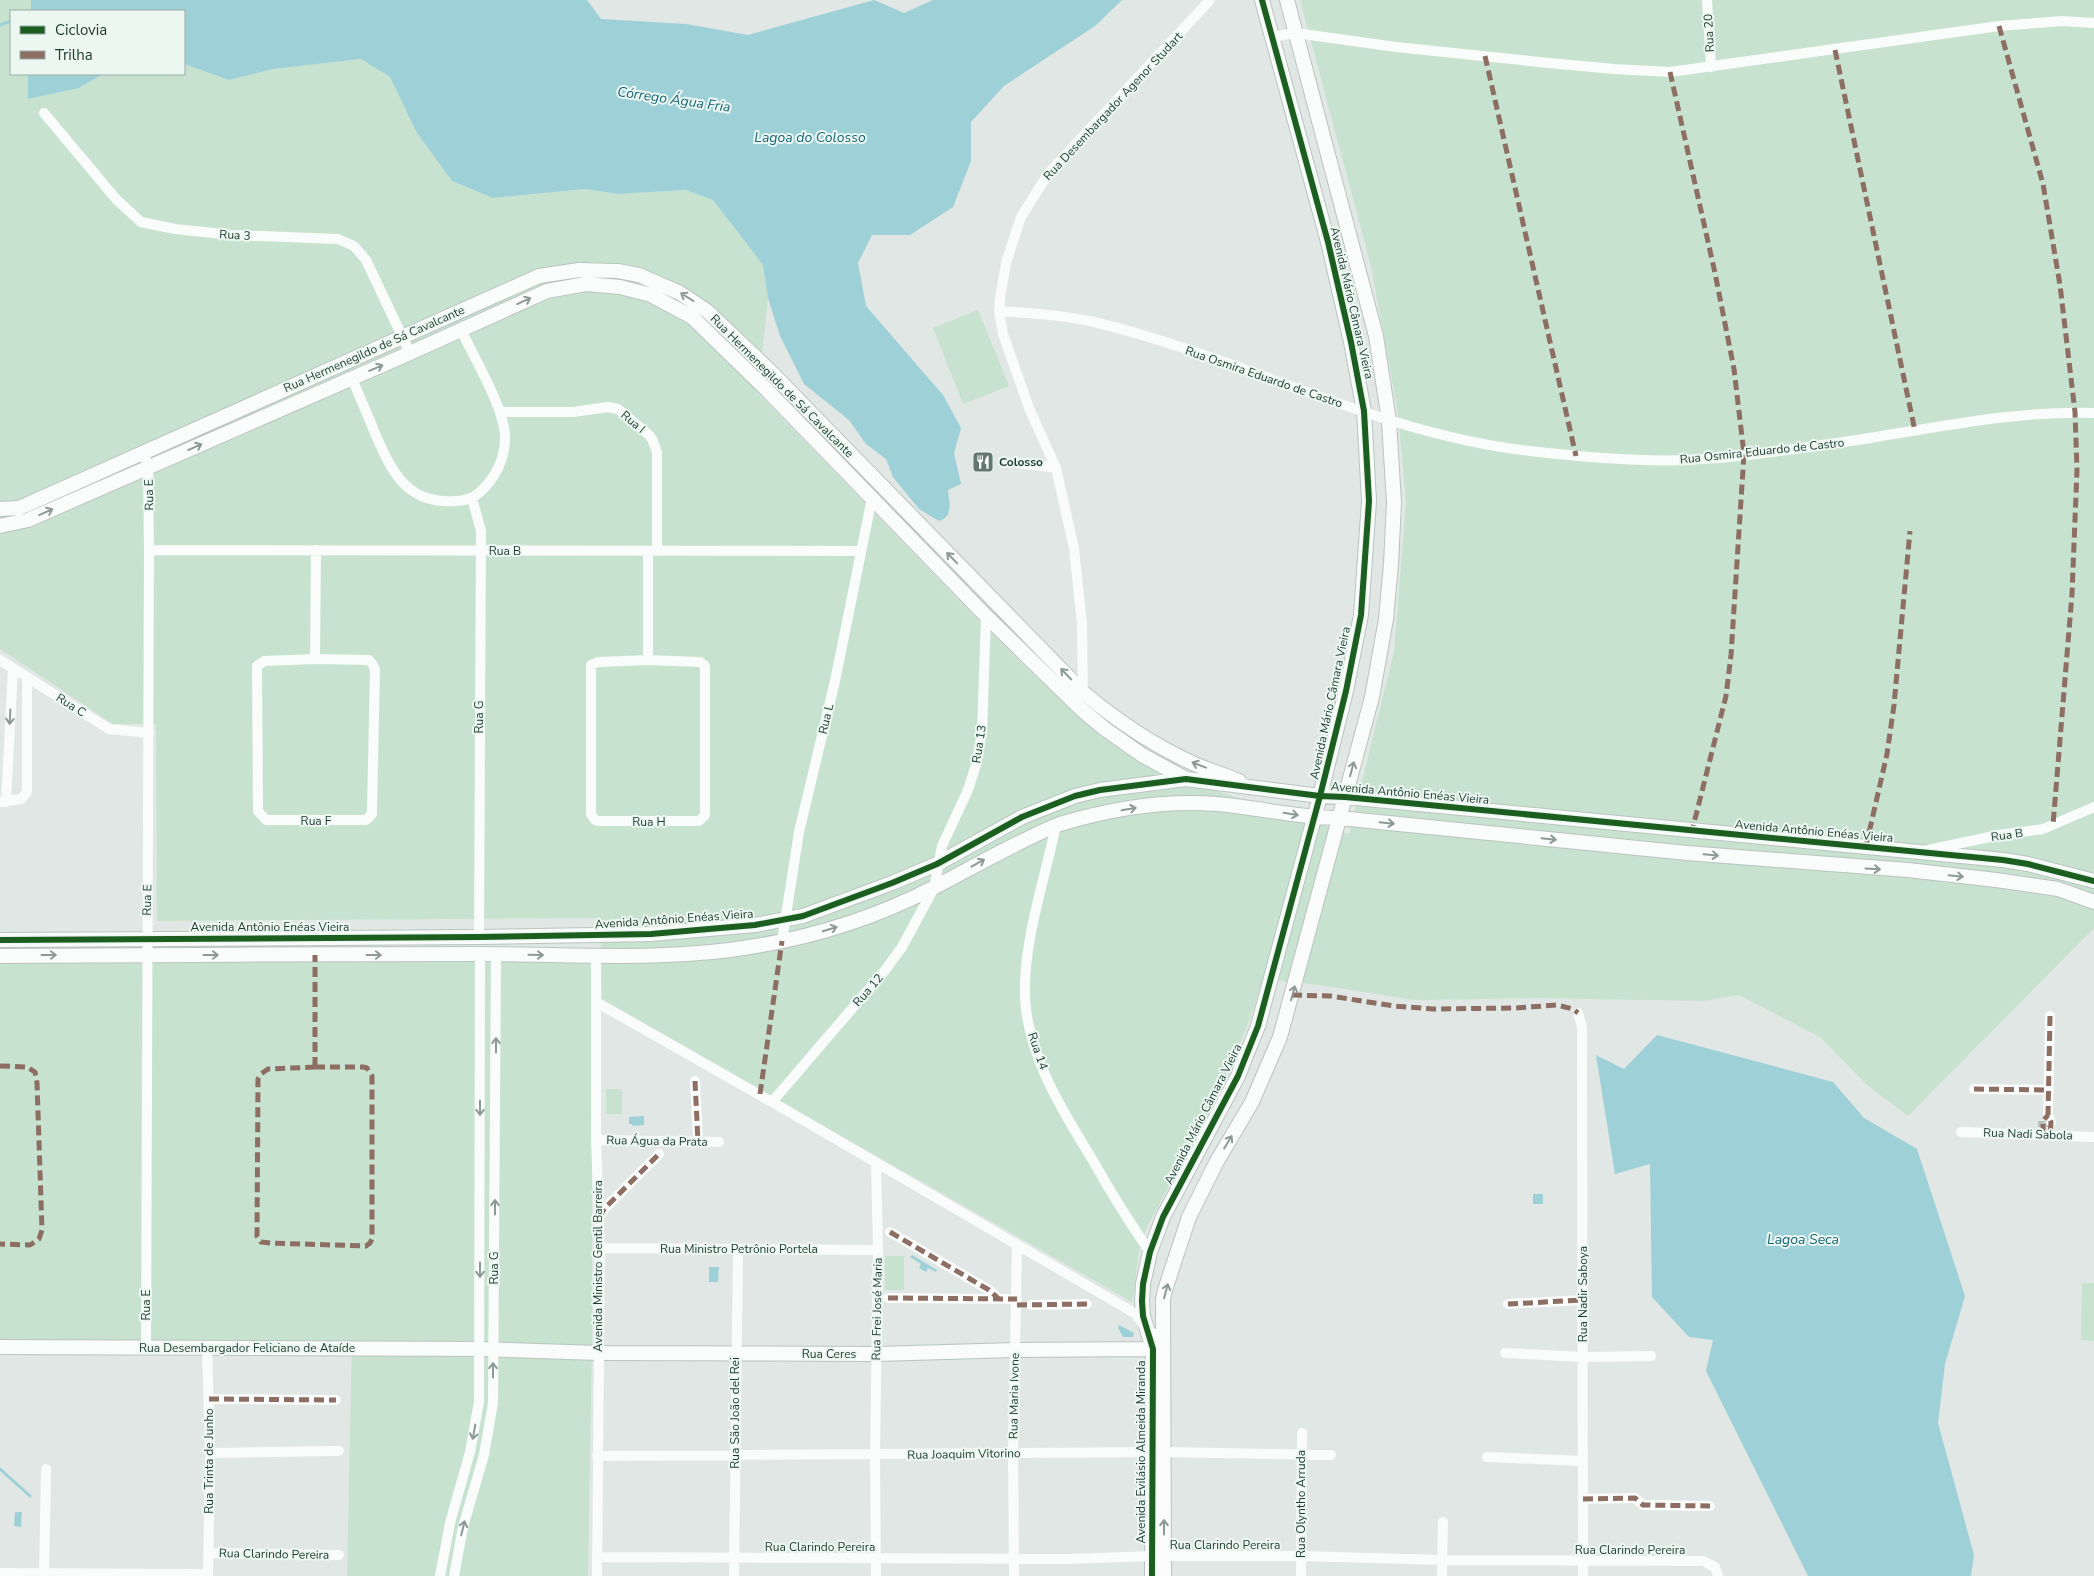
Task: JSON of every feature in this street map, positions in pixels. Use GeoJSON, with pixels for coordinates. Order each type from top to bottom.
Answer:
{"type":"FeatureCollection","features":[{"type":"Feature","properties":{"kind":"street","name":"Rua Desembargador Agenor Studart"},"geometry":{"type":"LineString","coordinates":[[1080,709],[1084,693],[1082,624],[1074,548],[1056,468],[1029,408],[1003,334],[999,311],[1006,263],[1020,217],[1048,174],[1210,0]]}},
{"type":"Feature","properties":{"kind":"street","name":"Avenida Mário Câmara Vieira"},"geometry":{"type":"LineString","coordinates":[[1146,1329],[1142,1302],[1143,1284],[1150,1252],[1163,1217],[1238,1076],[1258,1026],[1320,796],[1346,691],[1360,615],[1369,501],[1364,411],[1351,342],[1328,242],[1262,0]]}},
{"type":"Feature","properties":{"kind":"street","name":"Avenida Mário Câmara Vieira"},"geometry":{"type":"LineString","coordinates":[[1163,1339],[1163,1299],[1189,1217],[1216,1163],[1252,1102],[1280,1037],[1372,697],[1386,619],[1394,503],[1388,421],[1376,336],[1287,0]]}},
{"type":"Feature","properties":{"kind":"street","name":"Rua 20"},"geometry":{"type":"LineString","coordinates":[[1707,0],[1711,67]]}},
{"type":"Feature","properties":{"kind":"street"},"geometry":{"type":"LineString","coordinates":[[1272,37],[1296,33],[1396,47],[1614,69],[1670,72],[1990,28],[2062,22],[2094,23]]}},
{"type":"Feature","properties":{"kind":"street","name":"Rua 3"},"geometry":{"type":"LineString","coordinates":[[44,113],[116,199],[141,222],[175,230],[232,236],[338,239],[354,246],[366,260],[410,353]]}},
{"type":"Feature","properties":{"kind":"street","name":"Rua Hermenegildo de Sá Cavalcante"},"geometry":{"type":"LineString","coordinates":[[0,528],[21,523],[402,336],[539,276],[555,272],[579,270],[639,275],[680,293],[707,311],[768,369],[1084,693],[1110,715],[1149,741],[1189,762],[1261,789]]}},
{"type":"Feature","properties":{"kind":"street","name":"Rua Hermenegildo de Sá Cavalcante"},"geometry":{"type":"LineString","coordinates":[[1,509],[18,508],[146,460],[352,378],[554,288],[597,284],[620,287],[651,295],[692,318],[768,390],[986,616],[1080,709],[1105,730],[1142,755],[1186,779]]}},
{"type":"Feature","properties":{"kind":"street","name":"Rua Osmira Eduardo de Castro"},"geometry":{"type":"LineString","coordinates":[[999,311],[1054,315],[1094,322],[1173,345],[1388,421],[1461,440],[1528,451],[1652,460],[1679,460],[1836,443],[1986,419],[2075,412],[2094,413]]}},
{"type":"Feature","properties":{"kind":"street"},"geometry":{"type":"LineString","coordinates":[[352,378],[390,467],[407,487],[422,497],[438,501],[453,502],[472,498],[481,492],[493,477],[501,462],[505,445],[505,433],[500,412],[461,330]]}},
{"type":"Feature","properties":{"kind":"street","name":"Rua I"},"geometry":{"type":"LineString","coordinates":[[500,412],[573,412],[608,407],[618,409],[638,425],[652,439],[656,447],[652,551]]}},
{"type":"Feature","properties":{"kind":"street","name":"Rua E"},"geometry":{"type":"LineString","coordinates":[[146,460],[149,550],[146,1347]]}},
{"type":"Feature","properties":{"kind":"street"},"geometry":{"type":"LineString","coordinates":[[1018,463],[1056,468]]}},
{"type":"Feature","properties":{"kind":"street","name":"Rua G"},"geometry":{"type":"LineString","coordinates":[[472,498],[480,525],[479,937]]}},
{"type":"Feature","properties":{"kind":"street","name":"Rua L"},"geometry":{"type":"LineString","coordinates":[[782,941],[799,832],[834,680],[872,498]]}},
{"type":"Feature","properties":{"kind":"street"},"geometry":{"type":"LineString","coordinates":[[0,528],[1,509]]}},
{"type":"Feature","properties":{"kind":"street","name":"Rua B"},"geometry":{"type":"LineString","coordinates":[[149,550],[860,551]]}},
{"type":"Feature","properties":{"kind":"street"},"geometry":{"type":"LineString","coordinates":[[315,659],[316,550]]}},
{"type":"Feature","properties":{"kind":"street"},"geometry":{"type":"LineString","coordinates":[[648,660],[652,551]]}},
{"type":"Feature","properties":{"kind":"street","name":"Rua 13"},"geometry":{"type":"LineString","coordinates":[[937,864],[942,846],[968,790],[978,753],[983,705],[986,616]]}},
{"type":"Feature","properties":{"kind":"street","name":"Rua F"},"geometry":{"type":"LineString","coordinates":[[315,659],[369,660],[375,670],[372,814],[366,820],[266,820],[259,814],[257,666],[261,661],[315,659]]}},
{"type":"Feature","properties":{"kind":"street","name":"Rua C"},"geometry":{"type":"LineString","coordinates":[[0,660],[109,729],[149,733]]}},
{"type":"Feature","properties":{"kind":"street","name":"Rua H"},"geometry":{"type":"LineString","coordinates":[[648,660],[700,662],[705,666],[705,815],[699,821],[598,821],[592,817],[591,665],[598,662],[648,660]]}},
{"type":"Feature","properties":{"kind":"street"},"geometry":{"type":"LineString","coordinates":[[0,665],[0,671]]}},
{"type":"Feature","properties":{"kind":"street"},"geometry":{"type":"LineString","coordinates":[[13,669],[3,802],[24,798],[28,788],[27,677]]}},
{"type":"Feature","properties":{"kind":"street"},"geometry":{"type":"LineString","coordinates":[[0,685],[11,692]]}},
{"type":"Feature","properties":{"kind":"street","name":"Avenida Antônio Enéas Vieira"},"geometry":{"type":"LineString","coordinates":[[0,940],[651,934],[710,930],[785,920],[849,900],[937,864],[988,835],[1044,807],[1100,790],[1186,779],[1320,796],[2028,864],[2094,881]]}},
{"type":"Feature","properties":{"kind":"street"},"geometry":{"type":"LineString","coordinates":[[0,956],[680,955],[756,946],[829,930],[882,912],[934,888],[994,854],[1056,825],[1096,814],[1179,802],[1234,806],[1314,818],[1339,818],[1687,853],[1908,870],[2058,889],[2094,902]]}},
{"type":"Feature","properties":{"kind":"street","name":"Rua B"},"geometry":{"type":"LineString","coordinates":[[1917,852],[1999,835],[2043,829],[2094,807]]}},
{"type":"Feature","properties":{"kind":"street","name":"Rua 14"},"geometry":{"type":"LineString","coordinates":[[1056,825],[1033,927],[1026,972],[1027,1017],[1041,1062],[1055,1095],[1104,1180],[1150,1252]]}},
{"type":"Feature","properties":{"kind":"street","name":"Rua 12"},"geometry":{"type":"LineString","coordinates":[[772,1102],[892,962],[917,921],[934,888],[937,864]]}},
{"type":"Feature","properties":{"kind":"street","name":"Rua G"},"geometry":{"type":"LineString","coordinates":[[454,1576],[463,1527],[484,1455],[493,1404],[487,1349],[480,954]]}},
{"type":"Feature","properties":{"kind":"street","name":"Rua G"},"geometry":{"type":"LineString","coordinates":[[440,1576],[450,1523],[470,1452],[487,1349],[496,954]]}},
{"type":"Feature","properties":{"kind":"street","name":"Avenida Ministro Gentil Barreira"},"geometry":{"type":"LineString","coordinates":[[596,955],[596,1140],[600,1248],[597,1576]]}},
{"type":"Feature","properties":{"kind":"street"},"geometry":{"type":"LineString","coordinates":[[596,1002],[1136,1314],[1146,1329],[1163,1339]]}},
{"type":"Feature","properties":{"kind":"street","name":"Rua Nadir Saboya"},"geometry":{"type":"LineString","coordinates":[[1578,1013],[1582,1027],[1583,1576]]}},
{"type":"Feature","properties":{"kind":"street"},"geometry":{"type":"LineString","coordinates":[[2047,1126],[2050,1016]]}},
{"type":"Feature","properties":{"kind":"street"},"geometry":{"type":"LineString","coordinates":[[695,1081],[698,1142]]}},
{"type":"Feature","properties":{"kind":"street"},"geometry":{"type":"LineString","coordinates":[[1974,1089],[2048,1090]]}},
{"type":"Feature","properties":{"kind":"street","name":"Rua Nadi Sabola"},"geometry":{"type":"LineString","coordinates":[[1961,1132],[2047,1126],[2094,1137]]}},
{"type":"Feature","properties":{"kind":"street","name":"Rua Água da Prata"},"geometry":{"type":"LineString","coordinates":[[596,1140],[719,1142]]}},
{"type":"Feature","properties":{"kind":"street"},"geometry":{"type":"LineString","coordinates":[[599,1217],[605,1208],[659,1154]]}},
{"type":"Feature","properties":{"kind":"street","name":"Rua Frei José Maria"},"geometry":{"type":"LineString","coordinates":[[876,1163],[878,1250],[875,1456],[876,1576]]}},
{"type":"Feature","properties":{"kind":"street"},"geometry":{"type":"LineString","coordinates":[[890,1232],[989,1290],[999,1299]]}},
{"type":"Feature","properties":{"kind":"street","name":"Rua Maria Ivone"},"geometry":{"type":"LineString","coordinates":[[1014,1576],[1013,1453],[1015,1350],[1022,1303],[1017,1245]]}},
{"type":"Feature","properties":{"kind":"street","name":"Rua Ministro Petrônio Portela"},"geometry":{"type":"LineString","coordinates":[[600,1248],[878,1250]]}},
{"type":"Feature","properties":{"kind":"street","name":"Rua São João del Rei"},"geometry":{"type":"LineString","coordinates":[[734,1576],[735,1354],[738,1249]]}},
{"type":"Feature","properties":{"kind":"street"},"geometry":{"type":"LineString","coordinates":[[888,1298],[999,1299],[1022,1303],[1087,1304]]}},
{"type":"Feature","properties":{"kind":"street"},"geometry":{"type":"LineString","coordinates":[[1508,1304],[1583,1300]]}},
{"type":"Feature","properties":{"kind":"street","name":"Avenida Evilásio Almeida Miranda"},"geometry":{"type":"LineString","coordinates":[[1146,1329],[1158,1351]]}},
{"type":"Feature","properties":{"kind":"street","name":"Avenida Evilásio Almeida Miranda"},"geometry":{"type":"LineString","coordinates":[[1152,1576],[1158,1556],[1158,1351],[1163,1339]]}},
{"type":"Feature","properties":{"kind":"street","name":"Rua Desembargador Feliciano de Ataíde"},"geometry":{"type":"LineString","coordinates":[[0,1347],[487,1349]]}},
{"type":"Feature","properties":{"kind":"street","name":"Rua Trinta de Junho"},"geometry":{"type":"LineString","coordinates":[[207,1347],[210,1453],[208,1575]]}},
{"type":"Feature","properties":{"kind":"street","name":"Rua Ceres"},"geometry":{"type":"LineString","coordinates":[[487,1349],[599,1353],[735,1354],[877,1354],[1015,1350],[1158,1351]]}},
{"type":"Feature","properties":{"kind":"street"},"geometry":{"type":"LineString","coordinates":[[1505,1353],[1583,1357],[1651,1356]]}},
{"type":"Feature","properties":{"kind":"street"},"geometry":{"type":"LineString","coordinates":[[209,1399],[336,1400]]}},
{"type":"Feature","properties":{"kind":"street","name":"Rua Olyntho Arruda"},"geometry":{"type":"LineString","coordinates":[[1301,1576],[1302,1433]]}},
{"type":"Feature","properties":{"kind":"street"},"geometry":{"type":"LineString","coordinates":[[210,1453],[339,1452]]}},
{"type":"Feature","properties":{"kind":"street","name":"Rua Joaquim Vitorino"},"geometry":{"type":"LineString","coordinates":[[597,1456],[875,1456],[1013,1453],[1331,1455]]}},
{"type":"Feature","properties":{"kind":"street"},"geometry":{"type":"LineString","coordinates":[[1487,1457],[1583,1461]]}},
{"type":"Feature","properties":{"kind":"street"},"geometry":{"type":"LineString","coordinates":[[44,1575],[46,1469]]}},
{"type":"Feature","properties":{"kind":"street"},"geometry":{"type":"LineString","coordinates":[[1583,1499],[1635,1498],[1643,1505],[1710,1506]]}},
{"type":"Feature","properties":{"kind":"street"},"geometry":{"type":"LineString","coordinates":[[1442,1576],[1443,1522]]}},
{"type":"Feature","properties":{"kind":"street","name":"Rua Clarindo Pereira"},"geometry":{"type":"LineString","coordinates":[[209,1553],[339,1555]]}},
{"type":"Feature","properties":{"kind":"street","name":"Avenida Evilásio Almeida Miranda"},"geometry":{"type":"LineString","coordinates":[[1158,1556],[1164,1576]]}},
{"type":"Feature","properties":{"kind":"street","name":"Rua Clarindo Pereira"},"geometry":{"type":"LineString","coordinates":[[597,1557],[1014,1559],[1301,1556],[1443,1560],[1703,1561],[1714,1567],[1718,1576]]}},
{"type":"Feature","properties":{"kind":"street"},"geometry":{"type":"LineString","coordinates":[[0,1573],[44,1575],[208,1575]]}},
{"type":"Feature","properties":{"kind":"green space"},"geometry":{"type":"Polygon","coordinates":[[[0,0],[31,0],[31,10],[10,10],[10,75],[28,75],[28,99],[79,88],[101,75],[185,75],[185,64],[229,80],[273,69],[361,59],[390,77],[417,133],[452,181],[493,198],[585,189],[618,194],[686,190],[713,200],[763,265],[768,298],[758,393],[974,616],[1035,676],[1097,731],[1165,774],[1349,834],[1394,652],[1406,502],[1398,413],[1371,266],[1300,0],[2094,0],[2094,928],[1908,1116],[1867,1085],[1820,1037],[1739,995],[1702,1001],[1540,998],[1414,1000],[1320,985],[1263,979],[1240,1044],[1226,1075],[1195,1138],[1146,1229],[1139,1252],[1132,1302],[602,999],[600,918],[157,921],[156,724],[113,724],[0,649],[0,0]]]}},
{"type":"Feature","properties":{"kind":"green space"},"geometry":{"type":"Polygon","coordinates":[[[978,310],[1009,386],[963,404],[933,328],[978,310]]]}},
{"type":"Feature","properties":{"kind":"green space"},"geometry":{"type":"Polygon","coordinates":[[[592,958],[592,1342],[588,1576],[347,1576],[352,1341],[0,1340],[0,959],[592,958]]]}},
{"type":"Feature","properties":{"kind":"green space"},"geometry":{"type":"Polygon","coordinates":[[[606,1089],[622,1089],[622,1114],[606,1114],[606,1089]]]}},
{"type":"Feature","properties":{"kind":"green space"},"geometry":{"type":"Polygon","coordinates":[[[885,1256],[904,1256],[904,1290],[885,1290],[885,1256]]]}},
{"type":"Feature","properties":{"kind":"green space"},"geometry":{"type":"Polygon","coordinates":[[[2082,1283],[2094,1283],[2094,1341],[2081,1340],[2082,1283]]]}},
{"type":"Feature","properties":{"kind":"water","name":"Lagoa do Colosso"},"geometry":{"type":"Polygon","coordinates":[[[31,0],[587,0],[601,19],[686,24],[748,35],[874,0],[904,13],[933,0],[1122,0],[1095,26],[1004,86],[971,122],[971,161],[953,207],[910,235],[872,235],[858,263],[866,306],[943,395],[961,428],[954,453],[961,484],[948,490],[949,512],[944,519],[939,521],[919,509],[893,477],[886,459],[866,444],[849,420],[804,384],[780,336],[768,298],[763,265],[713,200],[686,190],[618,194],[585,189],[493,198],[452,181],[417,133],[390,77],[361,59],[273,69],[229,80],[185,64],[185,10],[31,10],[31,0]]]}},
{"type":"Feature","properties":{"kind":"water"},"geometry":{"type":"Polygon","coordinates":[[[28,75],[101,75],[79,88],[28,99],[28,75]]]}},
{"type":"Feature","properties":{"kind":"water","name":"Lagoa Seca"},"geometry":{"type":"Polygon","coordinates":[[[1657,1035],[1833,1082],[1864,1118],[1917,1149],[1965,1296],[1945,1364],[1938,1423],[1974,1555],[1971,1576],[1808,1576],[1706,1371],[1713,1340],[1689,1337],[1652,1297],[1650,1164],[1615,1174],[1596,1055],[1624,1069],[1657,1035]]]}},
{"type":"Feature","properties":{"kind":"water"},"geometry":{"type":"Polygon","coordinates":[[[644,1116],[644,1125],[633,1126],[629,1124],[629,1117],[644,1116]]]}},
{"type":"Feature","properties":{"kind":"water"},"geometry":{"type":"Polygon","coordinates":[[[1533,1194],[1543,1194],[1543,1204],[1533,1204],[1533,1194]]]}},
{"type":"Feature","properties":{"kind":"water"},"geometry":{"type":"Polygon","coordinates":[[[912,1255],[937,1270],[936,1272],[928,1268],[926,1272],[919,1268],[921,1264],[910,1257],[912,1255]]]}},
{"type":"Feature","properties":{"kind":"water"},"geometry":{"type":"Polygon","coordinates":[[[709,1267],[719,1267],[718,1282],[709,1282],[709,1267]]]}},
{"type":"Feature","properties":{"kind":"water"},"geometry":{"type":"Polygon","coordinates":[[[1119,1325],[1134,1333],[1133,1337],[1123,1337],[1118,1328],[1119,1325]]]}},
{"type":"Feature","properties":{"kind":"water"},"geometry":{"type":"Polygon","coordinates":[[[15,1512],[22,1512],[21,1527],[14,1526],[15,1512]]]}},
{"type":"Feature","properties":{"kind":"waterway","name":"Córrego Água Fria"},"geometry":{"type":"LineString","coordinates":[[0,25],[10,21]]}},
{"type":"Feature","properties":{"kind":"waterway"},"geometry":{"type":"LineString","coordinates":[[0,1469],[30,1496]]}},
{"type":"Feature","properties":{"kind":"tunnel"},"geometry":{"type":"LineString","coordinates":[[2043,1121],[2043,1127]]}},
{"type":"Feature","properties":{"kind":"marked path"},"geometry":{"type":"LineString","coordinates":[[1999,26],[2043,184],[2060,285],[2075,412],[2077,470],[2072,594],[2053,825]]}},
{"type":"Feature","properties":{"kind":"marked path"},"geometry":{"type":"LineString","coordinates":[[1835,50],[1915,431]]}},
{"type":"Feature","properties":{"kind":"marked path"},"geometry":{"type":"LineString","coordinates":[[1485,56],[1576,456]]}},
{"type":"Feature","properties":{"kind":"marked path"},"geometry":{"type":"LineString","coordinates":[[1670,72],[1715,273],[1734,369],[1744,454],[1731,655],[1726,696],[1692,831]]}},
{"type":"Feature","properties":{"kind":"marked path"},"geometry":{"type":"LineString","coordinates":[[1866,846],[1887,754],[1894,705],[1910,531]]}},
{"type":"Feature","properties":{"kind":"marked path"},"geometry":{"type":"LineString","coordinates":[[760,1094],[782,941]]}},
{"type":"Feature","properties":{"kind":"marked path"},"geometry":{"type":"LineString","coordinates":[[315,955],[315,1067]]}},
{"type":"Feature","properties":{"kind":"marked path"},"geometry":{"type":"LineString","coordinates":[[1292,995],[1330,996],[1394,1006],[1433,1009],[1515,1008],[1557,1005],[1573,1009],[1578,1013]]}},
{"type":"Feature","properties":{"kind":"marked path"},"geometry":{"type":"LineString","coordinates":[[2050,1016],[2048,1115],[2051,1122],[2050,1135]]}},
{"type":"Feature","properties":{"kind":"marked path"},"geometry":{"type":"LineString","coordinates":[[0,1066],[27,1067],[35,1072],[37,1083],[42,1230],[39,1239],[30,1245],[0,1244]]}},
{"type":"Feature","properties":{"kind":"marked path"},"geometry":{"type":"LineString","coordinates":[[315,1067],[363,1067],[367,1068],[372,1076],[372,1239],[366,1246],[270,1243],[261,1242],[257,1236],[258,1079],[268,1069],[315,1067]]}},
{"type":"Feature","properties":{"kind":"marked path"},"geometry":{"type":"LineString","coordinates":[[695,1081],[698,1142]]}},
{"type":"Feature","properties":{"kind":"marked path"},"geometry":{"type":"LineString","coordinates":[[1974,1089],[2049,1090]]}},
{"type":"Feature","properties":{"kind":"marked path"},"geometry":{"type":"LineString","coordinates":[[2043,1134],[2043,1121],[2048,1115]]}},
{"type":"Feature","properties":{"kind":"marked path"},"geometry":{"type":"LineString","coordinates":[[599,1217],[605,1208],[659,1154]]}},
{"type":"Feature","properties":{"kind":"marked path"},"geometry":{"type":"LineString","coordinates":[[890,1232],[989,1290],[999,1299]]}},
{"type":"Feature","properties":{"kind":"marked path"},"geometry":{"type":"LineString","coordinates":[[888,1298],[1017,1299]]}},
{"type":"Feature","properties":{"kind":"marked path"},"geometry":{"type":"LineString","coordinates":[[1508,1304],[1583,1300]]}},
{"type":"Feature","properties":{"kind":"marked path"},"geometry":{"type":"LineString","coordinates":[[1017,1305],[1087,1304]]}},
{"type":"Feature","properties":{"kind":"marked path"},"geometry":{"type":"LineString","coordinates":[[209,1399],[336,1400]]}},
{"type":"Feature","properties":{"kind":"marked path"},"geometry":{"type":"LineString","coordinates":[[1583,1499],[1635,1498],[1643,1505],[1710,1506]]}},
{"type":"Feature","properties":{"kind":"cycle path"},"geometry":{"type":"LineString","coordinates":[[1152,1576],[1153,1349],[1143,1316],[1143,1284],[1150,1252],[1163,1217],[1238,1076],[1258,1026],[1320,796],[1346,691],[1361,615],[1369,501],[1364,411],[1351,342],[1328,242],[1262,0]]}},
{"type":"Feature","properties":{"kind":"cycle path"},"geometry":{"type":"LineString","coordinates":[[0,940],[651,934],[755,925],[803,916],[892,883],[937,864],[1022,817],[1075,796],[1100,790],[1186,779],[1320,796],[2003,860],[2028,864],[2094,881]]}},
{"type":"Feature","properties":{"kind":"place","name":"Colosso"},"geometry":{"type":"Point","coordinates":[983,462]}}]}
